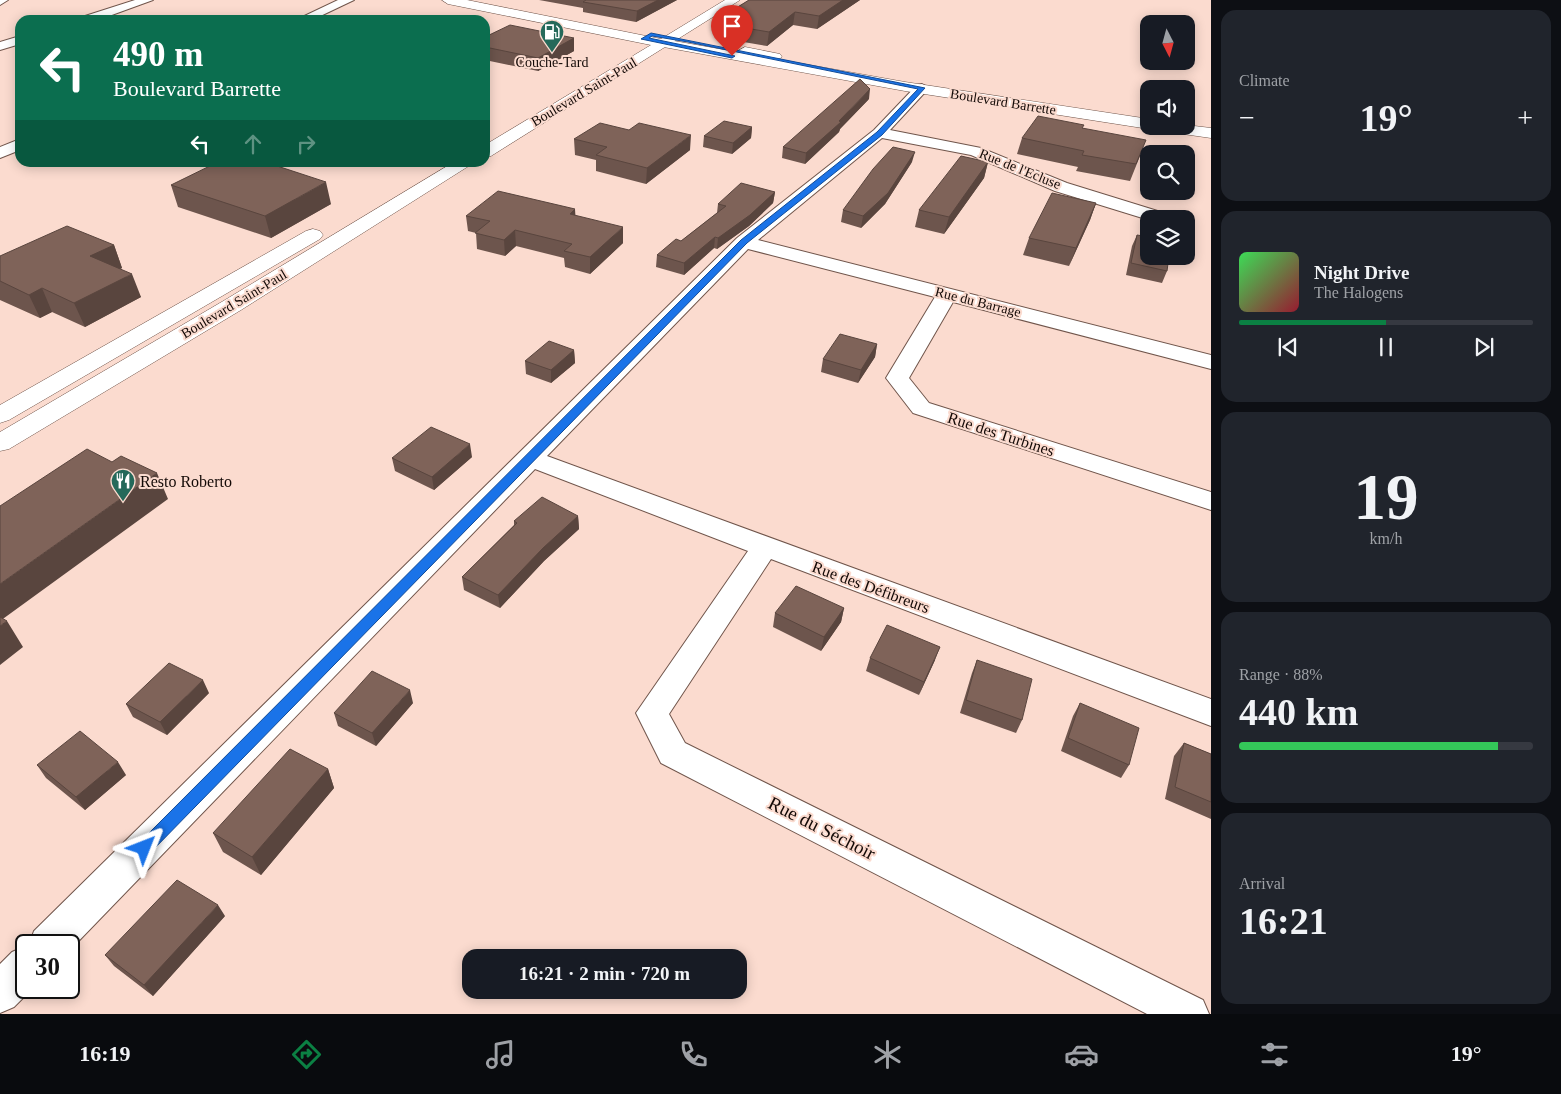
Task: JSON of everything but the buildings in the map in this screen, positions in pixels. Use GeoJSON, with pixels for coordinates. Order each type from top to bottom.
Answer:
{"type":"FeatureCollection","features":[{"type":"Feature","properties":{"kind":"main road","name":"Boulevard Barrette"},"geometry":{"type":"LineString","coordinates":[[448,0],[774,57],[857,77]]}},
{"type":"Feature","properties":{"kind":"main road"},"geometry":{"type":"LineString","coordinates":[[697,7],[710,0]]}},
{"type":"Feature","properties":{"kind":"main road","name":"Boulevard Saint-Paul"},"geometry":{"type":"LineString","coordinates":[[628,48],[734,0]]}},
{"type":"Feature","properties":{"kind":"main road","name":"Boulevard Barrette"},"geometry":{"type":"LineString","coordinates":[[658,36],[768,63],[1140,123]]}},
{"type":"Feature","properties":{"kind":"main road","name":"Boulevard Saint-Paul"},"geometry":{"type":"LineString","coordinates":[[490,149],[658,36]]}},
{"type":"Feature","properties":{"kind":"main road"},"geometry":{"type":"LineString","coordinates":[[1195,131],[1211,134]]}},
{"type":"Feature","properties":{"kind":"main road","name":"Boulevard Saint-Paul"},"geometry":{"type":"LineString","coordinates":[[0,443],[233,305],[459,167]]}},
{"type":"Feature","properties":{"kind":"main road"},"geometry":{"type":"LineString","coordinates":[[390,188],[425,168]]}},
{"type":"Feature","properties":{"kind":"main road","name":"Boulevard Saint-Paul"},"geometry":{"type":"LineString","coordinates":[[0,415],[335,221]]}},
{"type":"Feature","properties":{"kind":"street"},"geometry":{"type":"LineString","coordinates":[[101,15],[147,0]]}},
{"type":"Feature","properties":{"kind":"street"},"geometry":{"type":"LineString","coordinates":[[314,15],[348,0]]}},
{"type":"Feature","properties":{"kind":"street"},"geometry":{"type":"LineString","coordinates":[[0,46],[15,42]]}},
{"type":"Feature","properties":{"kind":"street"},"geometry":{"type":"LineString","coordinates":[[59,934],[744,242],[879,133],[922,88]]}},
{"type":"Feature","properties":{"kind":"street","name":"Rue de l'Ecluse"},"geometry":{"type":"LineString","coordinates":[[879,133],[975,151],[1061,187],[1140,211]]}},
{"type":"Feature","properties":{"kind":"street"},"geometry":{"type":"LineString","coordinates":[[0,153],[15,146]]}},
{"type":"Feature","properties":{"kind":"street","name":"Rue du Barrage"},"geometry":{"type":"LineString","coordinates":[[744,242],[1211,362]]}},
{"type":"Feature","properties":{"kind":"street","name":"Rue des Turbines"},"geometry":{"type":"LineString","coordinates":[[947,294],[897,378],[921,408],[1211,501]]}},
{"type":"Feature","properties":{"kind":"street","name":"Rue des Défibreurs"},"geometry":{"type":"LineString","coordinates":[[531,459],[1211,713]]}},
{"type":"Feature","properties":{"kind":"street","name":"Rue du Séchoir"},"geometry":{"type":"LineString","coordinates":[[765,547],[652,713],[673,753],[1189,1014]]}},
{"type":"Feature","properties":{"kind":"street"},"geometry":{"type":"LineString","coordinates":[[0,993],[15,977]]}},
{"type":"Feature","properties":{"kind":"place","name":"Couche-Tard"},"geometry":{"type":"Point","coordinates":[552,53]}},
{"type":"Feature","properties":{"kind":"place","name":"Resto Roberto"},"geometry":{"type":"Point","coordinates":[123,502]}},
{"type":"Feature","properties":{"kind":"route"},"geometry":{"type":"LineString","coordinates":[[144,848],[744,242],[879,133],[922,88],[857,77],[774,57],[688,40],[651,34],[644,39],[732,56]]}}]}
